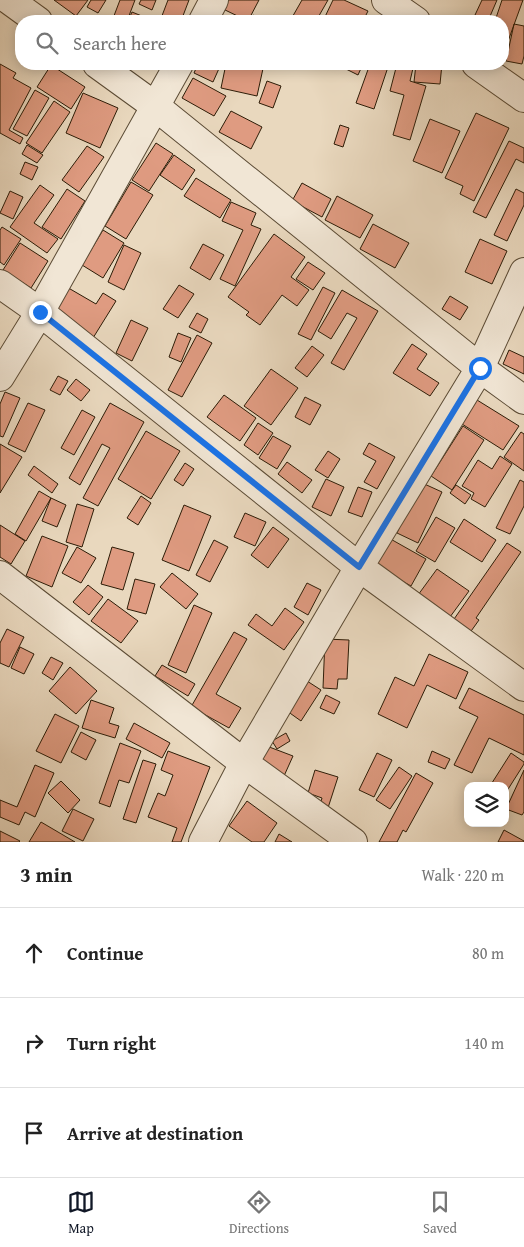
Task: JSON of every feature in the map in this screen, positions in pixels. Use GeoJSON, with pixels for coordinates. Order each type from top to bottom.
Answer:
{"type":"FeatureCollection","features":[{"type":"Feature","properties":{"kind":"street"},"geometry":{"type":"LineString","coordinates":[[9,0],[30,15]]}},
{"type":"Feature","properties":{"kind":"street"},"geometry":{"type":"LineString","coordinates":[[206,15],[214,0]]}},
{"type":"Feature","properties":{"kind":"street"},"geometry":{"type":"LineString","coordinates":[[386,0],[407,15]]}},
{"type":"Feature","properties":{"kind":"street"},"geometry":{"type":"LineString","coordinates":[[105,70],[155,106],[480,368],[524,400]]}},
{"type":"Feature","properties":{"kind":"street"},"geometry":{"type":"LineString","coordinates":[[0,377],[40,312],[176,70]]}},
{"type":"Feature","properties":{"kind":"street"},"geometry":{"type":"LineString","coordinates":[[484,70],[524,98]]}},
{"type":"Feature","properties":{"kind":"street"},"geometry":{"type":"LineString","coordinates":[[203,842],[244,763],[359,567],[480,368],[524,272]]}},
{"type":"Feature","properties":{"kind":"street"},"geometry":{"type":"LineString","coordinates":[[0,284],[40,312],[359,567],[524,687]]}},
{"type":"Feature","properties":{"kind":"street"},"geometry":{"type":"LineString","coordinates":[[0,575],[244,763],[353,842]]}},
{"type":"Feature","properties":{"kind":"building"},"geometry":{"type":"Polygon","coordinates":[[[54,0],[88,0],[77,15],[54,0]]]}},
{"type":"Feature","properties":{"kind":"building"},"geometry":{"type":"Polygon","coordinates":[[[91,0],[106,0],[98,13],[87,7],[91,0]]]}},
{"type":"Feature","properties":{"kind":"building"},"geometry":{"type":"Polygon","coordinates":[[[120,0],[135,0],[129,15],[114,15],[120,0]]]}},
{"type":"Feature","properties":{"kind":"building"},"geometry":{"type":"Polygon","coordinates":[[[141,0],[156,0],[152,10],[139,4],[141,0]]]}},
{"type":"Feature","properties":{"kind":"building"},"geometry":{"type":"Polygon","coordinates":[[[168,0],[189,0],[183,15],[162,15],[168,0]]]}},
{"type":"Feature","properties":{"kind":"building"},"geometry":{"type":"Polygon","coordinates":[[[228,0],[259,0],[251,15],[236,15],[223,9],[228,0]]]}},
{"type":"Feature","properties":{"kind":"building"},"geometry":{"type":"Polygon","coordinates":[[[302,0],[328,0],[319,15],[293,15],[302,0]]]}},
{"type":"Feature","properties":{"kind":"building"},"geometry":{"type":"Polygon","coordinates":[[[333,0],[344,0],[368,11],[366,15],[326,15],[333,0]]]}},
{"type":"Feature","properties":{"kind":"building"},"geometry":{"type":"Polygon","coordinates":[[[482,0],[497,0],[491,15],[475,15],[482,0]]]}},
{"type":"Feature","properties":{"kind":"building"},"geometry":{"type":"Polygon","coordinates":[[[502,0],[523,0],[509,38],[509,15],[497,15],[502,0]]]}},
{"type":"Feature","properties":{"kind":"building"},"geometry":{"type":"Polygon","coordinates":[[[514,24],[524,26],[524,56],[522,64],[509,62],[509,47],[514,24]]]}},
{"type":"Feature","properties":{"kind":"building"},"geometry":{"type":"Polygon","coordinates":[[[0,64],[16,73],[13,78],[31,88],[9,130],[23,138],[20,144],[0,133],[0,64]]]}},
{"type":"Feature","properties":{"kind":"building"},"geometry":{"type":"Polygon","coordinates":[[[48,70],[59,70],[85,87],[71,109],[37,87],[48,70]]]}},
{"type":"Feature","properties":{"kind":"building"},"geometry":{"type":"Polygon","coordinates":[[[195,70],[218,70],[213,82],[194,73],[195,70]]]}},
{"type":"Feature","properties":{"kind":"building"},"geometry":{"type":"Polygon","coordinates":[[[225,70],[263,70],[257,96],[221,88],[225,70]]]}},
{"type":"Feature","properties":{"kind":"building"},"geometry":{"type":"Polygon","coordinates":[[[348,70],[360,70],[358,75],[348,70]]]}},
{"type":"Feature","properties":{"kind":"building"},"geometry":{"type":"Polygon","coordinates":[[[368,70],[387,70],[374,109],[356,103],[368,70]]]}},
{"type":"Feature","properties":{"kind":"building"},"geometry":{"type":"Polygon","coordinates":[[[395,70],[413,70],[410,81],[426,86],[410,140],[393,135],[404,95],[390,91],[395,70]]]}},
{"type":"Feature","properties":{"kind":"building"},"geometry":{"type":"Polygon","coordinates":[[[415,70],[441,70],[440,84],[414,82],[415,70]]]}},
{"type":"Feature","properties":{"kind":"building"},"geometry":{"type":"Polygon","coordinates":[[[193,78],[226,96],[214,116],[182,98],[193,78]]]}},
{"type":"Feature","properties":{"kind":"building"},"geometry":{"type":"Polygon","coordinates":[[[267,81],[281,86],[273,108],[259,103],[267,81]]]}},
{"type":"Feature","properties":{"kind":"building"},"geometry":{"type":"Polygon","coordinates":[[[35,90],[49,98],[27,136],[13,129],[35,90]]]}},
{"type":"Feature","properties":{"kind":"building"},"geometry":{"type":"Polygon","coordinates":[[[83,93],[118,108],[100,148],[66,133],[83,93]]]}},
{"type":"Feature","properties":{"kind":"building"},"geometry":{"type":"Polygon","coordinates":[[[54,101],[70,112],[42,153],[26,143],[54,101]]]}},
{"type":"Feature","properties":{"kind":"building"},"geometry":{"type":"Polygon","coordinates":[[[231,111],[262,127],[251,149],[219,132],[231,111]]]}},
{"type":"Feature","properties":{"kind":"building"},"geometry":{"type":"Polygon","coordinates":[[[476,113],[509,128],[474,201],[460,194],[463,186],[445,178],[476,113]]]}},
{"type":"Feature","properties":{"kind":"building"},"geometry":{"type":"Polygon","coordinates":[[[430,119],[460,131],[442,173],[413,161],[430,119]]]}},
{"type":"Feature","properties":{"kind":"building"},"geometry":{"type":"Polygon","coordinates":[[[340,125],[349,128],[343,147],[334,144],[340,125]]]}},
{"type":"Feature","properties":{"kind":"building"},"geometry":{"type":"Polygon","coordinates":[[[509,141],[524,148],[524,163],[516,159],[486,218],[473,212],[509,141]]]}},
{"type":"Feature","properties":{"kind":"building"},"geometry":{"type":"Polygon","coordinates":[[[156,143],[173,154],[149,191],[132,180],[156,143]]]}},
{"type":"Feature","properties":{"kind":"building"},"geometry":{"type":"Polygon","coordinates":[[[27,145],[43,155],[37,163],[22,154],[27,145]]]}},
{"type":"Feature","properties":{"kind":"building"},"geometry":{"type":"Polygon","coordinates":[[[87,146],[104,157],[79,192],[62,180],[87,146]]]}},
{"type":"Feature","properties":{"kind":"building"},"geometry":{"type":"Polygon","coordinates":[[[174,155],[195,170],[182,190],[160,175],[174,155]]]}},
{"type":"Feature","properties":{"kind":"building"},"geometry":{"type":"Polygon","coordinates":[[[25,162],[38,167],[32,180],[20,174],[25,162]]]}},
{"type":"Feature","properties":{"kind":"building"},"geometry":{"type":"Polygon","coordinates":[[[196,178],[231,200],[220,218],[184,196],[196,178]]]}},
{"type":"Feature","properties":{"kind":"building"},"geometry":{"type":"Polygon","coordinates":[[[131,182],[153,195],[126,239],[105,226],[131,182]]]}},
{"type":"Feature","properties":{"kind":"building"},"geometry":{"type":"Polygon","coordinates":[[[302,183],[331,199],[322,217],[292,201],[302,183]]]}},
{"type":"Feature","properties":{"kind":"building"},"geometry":{"type":"Polygon","coordinates":[[[40,185],[54,195],[34,223],[58,239],[47,253],[10,227],[40,185]]]}},
{"type":"Feature","properties":{"kind":"building"},"geometry":{"type":"Polygon","coordinates":[[[67,189],[85,201],[61,239],[42,227],[67,189]]]}},
{"type":"Feature","properties":{"kind":"building"},"geometry":{"type":"Polygon","coordinates":[[[516,189],[524,193],[524,205],[507,241],[494,235],[516,189]]]}},
{"type":"Feature","properties":{"kind":"building"},"geometry":{"type":"Polygon","coordinates":[[[10,191],[23,197],[13,219],[0,213],[10,191]]]}},
{"type":"Feature","properties":{"kind":"building"},"geometry":{"type":"Polygon","coordinates":[[[337,196],[373,215],[360,238],[325,220],[337,196]]]}},
{"type":"Feature","properties":{"kind":"building"},"geometry":{"type":"Polygon","coordinates":[[[231,202],[256,213],[251,225],[261,229],[235,286],[220,279],[243,230],[222,221],[231,202]]]}},
{"type":"Feature","properties":{"kind":"building"},"geometry":{"type":"Polygon","coordinates":[[[373,224],[409,243],[395,268],[360,249],[373,224]]]}},
{"type":"Feature","properties":{"kind":"building"},"geometry":{"type":"Polygon","coordinates":[[[2,227],[21,239],[4,265],[0,262],[0,230],[2,227]]]}},
{"type":"Feature","properties":{"kind":"building"},"geometry":{"type":"Polygon","coordinates":[[[103,230],[124,243],[103,278],[82,265],[103,230]]]}},
{"type":"Feature","properties":{"kind":"building"},"geometry":{"type":"Polygon","coordinates":[[[274,234],[305,257],[291,277],[309,290],[297,306],[282,295],[260,325],[246,315],[249,312],[228,297],[274,234]]]}},
{"type":"Feature","properties":{"kind":"building"},"geometry":{"type":"Polygon","coordinates":[[[480,239],[507,251],[492,284],[465,272],[480,239]]]}},
{"type":"Feature","properties":{"kind":"building"},"geometry":{"type":"Polygon","coordinates":[[[20,243],[48,261],[31,288],[3,270],[20,243]]]}},
{"type":"Feature","properties":{"kind":"building"},"geometry":{"type":"Polygon","coordinates":[[[203,244],[224,255],[210,280],[190,268],[203,244]]]}},
{"type":"Feature","properties":{"kind":"building"},"geometry":{"type":"Polygon","coordinates":[[[124,245],[141,253],[124,290],[108,282],[124,245]]]}},
{"type":"Feature","properties":{"kind":"building"},"geometry":{"type":"Polygon","coordinates":[[[308,262],[325,273],[313,290],[296,279],[308,262]]]}},
{"type":"Feature","properties":{"kind":"building"},"geometry":{"type":"Polygon","coordinates":[[[179,285],[194,294],[178,318],[163,309],[179,285]]]}},
{"type":"Feature","properties":{"kind":"building"},"geometry":{"type":"Polygon","coordinates":[[[65,286],[96,304],[103,293],[116,301],[93,338],[50,312],[65,286]]]}},
{"type":"Feature","properties":{"kind":"building"},"geometry":{"type":"Polygon","coordinates":[[[323,287],[335,293],[311,340],[298,334],[323,287]]]}},
{"type":"Feature","properties":{"kind":"building"},"geometry":{"type":"Polygon","coordinates":[[[342,290],[378,311],[344,370],[331,363],[357,318],[347,313],[331,339],[318,331],[342,290]]]}},
{"type":"Feature","properties":{"kind":"building"},"geometry":{"type":"Polygon","coordinates":[[[450,296],[468,307],[460,320],[442,309],[450,296]]]}},
{"type":"Feature","properties":{"kind":"building"},"geometry":{"type":"Polygon","coordinates":[[[197,313],[208,319],[201,333],[189,327],[197,313]]]}},
{"type":"Feature","properties":{"kind":"building"},"geometry":{"type":"Polygon","coordinates":[[[131,320],[148,328],[132,361],[116,353],[131,320]]]}},
{"type":"Feature","properties":{"kind":"building"},"geometry":{"type":"Polygon","coordinates":[[[178,333],[191,338],[181,362],[169,357],[178,333]]]}},
{"type":"Feature","properties":{"kind":"building"},"geometry":{"type":"Polygon","coordinates":[[[197,335],[212,343],[182,397],[168,390],[197,335]]]}},
{"type":"Feature","properties":{"kind":"building"},"geometry":{"type":"Polygon","coordinates":[[[412,344],[427,354],[417,369],[439,383],[430,396],[393,373],[412,344]]]}},
{"type":"Feature","properties":{"kind":"building"},"geometry":{"type":"Polygon","coordinates":[[[312,346],[324,355],[307,377],[295,368],[312,346]]]}},
{"type":"Feature","properties":{"kind":"building"},"geometry":{"type":"Polygon","coordinates":[[[509,350],[524,357],[524,374],[503,364],[509,350]]]}},
{"type":"Feature","properties":{"kind":"building"},"geometry":{"type":"Polygon","coordinates":[[[271,369],[298,388],[271,425],[244,406],[271,369]]]}},
{"type":"Feature","properties":{"kind":"building"},"geometry":{"type":"Polygon","coordinates":[[[58,376],[68,381],[60,395],[50,390],[58,376]]]}},
{"type":"Feature","properties":{"kind":"building"},"geometry":{"type":"Polygon","coordinates":[[[76,379],[90,390],[81,401],[67,390],[76,379]]]}},
{"type":"Feature","properties":{"kind":"building"},"geometry":{"type":"Polygon","coordinates":[[[5,392],[20,398],[3,437],[0,436],[0,404],[5,392]]]}},
{"type":"Feature","properties":{"kind":"building"},"geometry":{"type":"Polygon","coordinates":[[[224,395],[256,418],[240,441],[207,417],[224,395]]]}},
{"type":"Feature","properties":{"kind":"building"},"geometry":{"type":"Polygon","coordinates":[[[305,397],[321,405],[310,425],[295,417],[305,397]]]}},
{"type":"Feature","properties":{"kind":"building"},"geometry":{"type":"Polygon","coordinates":[[[477,400],[519,426],[503,450],[462,424],[477,400]]]}},
{"type":"Feature","properties":{"kind":"building"},"geometry":{"type":"Polygon","coordinates":[[[28,403],[45,410],[25,452],[8,444],[28,403]]]}},
{"type":"Feature","properties":{"kind":"building"},"geometry":{"type":"Polygon","coordinates":[[[110,403],[144,422],[98,506],[83,498],[110,448],[102,444],[80,485],[69,478],[110,403]]]}},
{"type":"Feature","properties":{"kind":"building"},"geometry":{"type":"Polygon","coordinates":[[[82,410],[95,417],[74,455],[61,448],[82,410]]]}},
{"type":"Feature","properties":{"kind":"building"},"geometry":{"type":"Polygon","coordinates":[[[258,423],[273,433],[258,455],[244,445],[258,423]]]}},
{"type":"Feature","properties":{"kind":"building"},"geometry":{"type":"Polygon","coordinates":[[[463,426],[484,440],[452,490],[431,476],[463,426]]]}},
{"type":"Feature","properties":{"kind":"building"},"geometry":{"type":"Polygon","coordinates":[[[146,431],[180,451],[151,499],[118,479],[146,431]]]}},
{"type":"Feature","properties":{"kind":"building"},"geometry":{"type":"Polygon","coordinates":[[[521,432],[524,434],[524,471],[504,457],[521,432]]]}},
{"type":"Feature","properties":{"kind":"building"},"geometry":{"type":"Polygon","coordinates":[[[273,436],[291,446],[277,469],[259,458],[273,436]]]}},
{"type":"Feature","properties":{"kind":"building"},"geometry":{"type":"Polygon","coordinates":[[[369,443],[395,457],[377,489],[364,482],[376,461],[363,454],[369,443]]]}},
{"type":"Feature","properties":{"kind":"building"},"geometry":{"type":"Polygon","coordinates":[[[0,444],[22,457],[0,493],[0,444]]]}},
{"type":"Feature","properties":{"kind":"building"},"geometry":{"type":"Polygon","coordinates":[[[328,451],[340,459],[328,478],[315,470],[328,451]]]}},
{"type":"Feature","properties":{"kind":"building"},"geometry":{"type":"Polygon","coordinates":[[[500,456],[512,464],[485,507],[471,499],[474,493],[462,486],[478,460],[492,469],[500,456]]]}},
{"type":"Feature","properties":{"kind":"building"},"geometry":{"type":"Polygon","coordinates":[[[287,462],[312,480],[302,493],[278,474],[287,462]]]}},
{"type":"Feature","properties":{"kind":"building"},"geometry":{"type":"Polygon","coordinates":[[[185,463],[194,469],[183,486],[174,480],[185,463]]]}},
{"type":"Feature","properties":{"kind":"building"},"geometry":{"type":"Polygon","coordinates":[[[34,466],[58,484],[52,493],[28,475],[34,466]]]}},
{"type":"Feature","properties":{"kind":"building"},"geometry":{"type":"Polygon","coordinates":[[[326,479],[344,487],[331,516],[312,507],[326,479]]]}},
{"type":"Feature","properties":{"kind":"building"},"geometry":{"type":"Polygon","coordinates":[[[520,480],[524,482],[524,506],[510,534],[496,528],[520,480]]]}},
{"type":"Feature","properties":{"kind":"building"},"geometry":{"type":"Polygon","coordinates":[[[420,482],[442,492],[418,543],[397,533],[420,482]]]}},
{"type":"Feature","properties":{"kind":"building"},"geometry":{"type":"Polygon","coordinates":[[[456,485],[471,495],[465,504],[450,493],[456,485]]]}},
{"type":"Feature","properties":{"kind":"building"},"geometry":{"type":"Polygon","coordinates":[[[358,487],[372,492],[362,517],[348,512],[358,487]]]}},
{"type":"Feature","properties":{"kind":"building"},"geometry":{"type":"Polygon","coordinates":[[[39,491],[51,498],[26,541],[15,534],[39,491]]]}},
{"type":"Feature","properties":{"kind":"building"},"geometry":{"type":"Polygon","coordinates":[[[141,496],[151,503],[138,525],[127,518],[141,496]]]}},
{"type":"Feature","properties":{"kind":"building"},"geometry":{"type":"Polygon","coordinates":[[[51,498],[66,505],[57,527],[42,521],[51,498]]]}},
{"type":"Feature","properties":{"kind":"building"},"geometry":{"type":"Polygon","coordinates":[[[77,504],[94,509],[82,547],[66,542],[77,504]]]}},
{"type":"Feature","properties":{"kind":"building"},"geometry":{"type":"Polygon","coordinates":[[[184,505],[211,516],[189,571],[162,560],[184,505]]]}},
{"type":"Feature","properties":{"kind":"building"},"geometry":{"type":"Polygon","coordinates":[[[245,513],[266,522],[255,546],[234,537],[245,513]]]}},
{"type":"Feature","properties":{"kind":"building"},"geometry":{"type":"Polygon","coordinates":[[[436,517],[455,528],[435,562],[416,551],[436,517]]]}},
{"type":"Feature","properties":{"kind":"building"},"geometry":{"type":"Polygon","coordinates":[[[464,519],[496,540],[482,562],[450,542],[464,519]]]}},
{"type":"Feature","properties":{"kind":"building"},"geometry":{"type":"Polygon","coordinates":[[[0,525],[25,541],[11,564],[0,557],[0,525]]]}},
{"type":"Feature","properties":{"kind":"building"},"geometry":{"type":"Polygon","coordinates":[[[273,527],[289,539],[268,568],[251,555],[273,527]]]}},
{"type":"Feature","properties":{"kind":"building"},"geometry":{"type":"Polygon","coordinates":[[[42,536],[68,546],[52,587],[26,576],[42,536]]]}},
{"type":"Feature","properties":{"kind":"building"},"geometry":{"type":"Polygon","coordinates":[[[387,537],[426,559],[411,586],[372,564],[387,537]]]}},
{"type":"Feature","properties":{"kind":"building"},"geometry":{"type":"Polygon","coordinates":[[[214,540],[228,547],[210,582],[196,575],[214,540]]]}},
{"type":"Feature","properties":{"kind":"building"},"geometry":{"type":"Polygon","coordinates":[[[507,543],[521,552],[476,618],[479,620],[469,634],[452,622],[507,543]]]}},
{"type":"Feature","properties":{"kind":"building"},"geometry":{"type":"Polygon","coordinates":[[[77,547],[96,558],[81,583],[62,573],[77,547]]]}},
{"type":"Feature","properties":{"kind":"building"},"geometry":{"type":"Polygon","coordinates":[[[112,547],[134,553],[123,590],[101,584],[112,547]]]}},
{"type":"Feature","properties":{"kind":"building"},"geometry":{"type":"Polygon","coordinates":[[[437,569],[469,591],[450,617],[418,595],[437,569]]]}},
{"type":"Feature","properties":{"kind":"building"},"geometry":{"type":"Polygon","coordinates":[[[172,573],[198,594],[186,609],[160,587],[172,573]]]}},
{"type":"Feature","properties":{"kind":"building"},"geometry":{"type":"Polygon","coordinates":[[[135,579],[155,584],[146,614],[127,609],[135,579]]]}},
{"type":"Feature","properties":{"kind":"building"},"geometry":{"type":"Polygon","coordinates":[[[307,583],[321,590],[308,615],[294,607],[307,583]]]}},
{"type":"Feature","properties":{"kind":"building"},"geometry":{"type":"Polygon","coordinates":[[[88,585],[103,597],[89,615],[73,602],[88,585]]]}},
{"type":"Feature","properties":{"kind":"building"},"geometry":{"type":"Polygon","coordinates":[[[108,599],[138,621],[121,643],[91,621],[108,599]]]}},
{"type":"Feature","properties":{"kind":"building"},"geometry":{"type":"Polygon","coordinates":[[[194,605],[212,613],[186,673],[168,665],[194,605]]]}},
{"type":"Feature","properties":{"kind":"building"},"geometry":{"type":"Polygon","coordinates":[[[285,608],[304,622],[284,650],[248,625],[256,614],[272,626],[285,608]]]}},
{"type":"Feature","properties":{"kind":"building"},"geometry":{"type":"Polygon","coordinates":[[[7,629],[24,637],[9,667],[0,663],[0,643],[7,629]]]}},
{"type":"Feature","properties":{"kind":"building"},"geometry":{"type":"Polygon","coordinates":[[[234,632],[247,639],[216,694],[241,708],[229,728],[191,707],[234,632]]]}},
{"type":"Feature","properties":{"kind":"building"},"geometry":{"type":"Polygon","coordinates":[[[325,639],[349,640],[347,679],[338,679],[337,689],[323,688],[325,639]]]}},
{"type":"Feature","properties":{"kind":"building"},"geometry":{"type":"Polygon","coordinates":[[[20,647],[34,654],[24,674],[11,668],[20,647]]]}},
{"type":"Feature","properties":{"kind":"building"},"geometry":{"type":"Polygon","coordinates":[[[429,654],[468,672],[456,699],[427,685],[407,728],[378,714],[395,677],[414,686],[429,654]]]}},
{"type":"Feature","properties":{"kind":"building"},"geometry":{"type":"Polygon","coordinates":[[[51,657],[63,663],[53,680],[42,673],[51,657]]]}},
{"type":"Feature","properties":{"kind":"building"},"geometry":{"type":"Polygon","coordinates":[[[162,665],[195,684],[188,696],[155,676],[162,665]]]}},
{"type":"Feature","properties":{"kind":"building"},"geometry":{"type":"Polygon","coordinates":[[[70,667],[97,691],[76,714],[49,691],[70,667]]]}},
{"type":"Feature","properties":{"kind":"building"},"geometry":{"type":"Polygon","coordinates":[[[307,681],[321,690],[301,721],[287,711],[307,681]]]}},
{"type":"Feature","properties":{"kind":"building"},"geometry":{"type":"Polygon","coordinates":[[[469,688],[524,715],[524,755],[489,738],[472,773],[454,765],[478,717],[459,708],[469,688]]]}},
{"type":"Feature","properties":{"kind":"building"},"geometry":{"type":"Polygon","coordinates":[[[326,695],[340,702],[334,714],[320,708],[326,695]]]}},
{"type":"Feature","properties":{"kind":"building"},"geometry":{"type":"Polygon","coordinates":[[[91,700],[114,708],[109,723],[119,726],[115,738],[82,728],[91,700]]]}},
{"type":"Feature","properties":{"kind":"building"},"geometry":{"type":"Polygon","coordinates":[[[55,714],[79,726],[61,763],[36,751],[55,714]]]}},
{"type":"Feature","properties":{"kind":"building"},"geometry":{"type":"Polygon","coordinates":[[[134,723],[170,743],[162,758],[126,739],[134,723]]]}},
{"type":"Feature","properties":{"kind":"building"},"geometry":{"type":"Polygon","coordinates":[[[81,732],[96,740],[86,760],[71,752],[81,732]]]}},
{"type":"Feature","properties":{"kind":"building"},"geometry":{"type":"Polygon","coordinates":[[[286,733],[290,741],[277,749],[272,741],[286,733]]]}},
{"type":"Feature","properties":{"kind":"building"},"geometry":{"type":"Polygon","coordinates":[[[120,743],[141,751],[129,783],[119,780],[110,807],[99,803],[120,743]]]}},
{"type":"Feature","properties":{"kind":"building"},"geometry":{"type":"Polygon","coordinates":[[[264,745],[293,756],[284,776],[256,765],[264,745]]]}},
{"type":"Feature","properties":{"kind":"building"},"geometry":{"type":"Polygon","coordinates":[[[168,751],[210,767],[181,842],[172,842],[177,828],[148,817],[158,793],[165,796],[173,775],[161,770],[168,751]]]}},
{"type":"Feature","properties":{"kind":"building"},"geometry":{"type":"Polygon","coordinates":[[[432,751],[450,759],[445,769],[428,762],[432,751]]]}},
{"type":"Feature","properties":{"kind":"building"},"geometry":{"type":"Polygon","coordinates":[[[377,753],[392,760],[374,797],[359,790],[377,753]]]}},
{"type":"Feature","properties":{"kind":"building"},"geometry":{"type":"Polygon","coordinates":[[[511,753],[524,762],[509,788],[509,782],[493,782],[511,753]]]}},
{"type":"Feature","properties":{"kind":"building"},"geometry":{"type":"Polygon","coordinates":[[[143,760],[156,764],[136,823],[123,819],[143,760]]]}},
{"type":"Feature","properties":{"kind":"building"},"geometry":{"type":"Polygon","coordinates":[[[35,765],[54,773],[35,817],[25,812],[19,825],[0,817],[0,800],[17,807],[35,765]]]}},
{"type":"Feature","properties":{"kind":"building"},"geometry":{"type":"Polygon","coordinates":[[[399,767],[412,776],[390,809],[376,800],[399,767]]]}},
{"type":"Feature","properties":{"kind":"building"},"geometry":{"type":"Polygon","coordinates":[[[315,770],[338,777],[326,814],[318,812],[322,798],[308,793],[315,770]]]}},
{"type":"Feature","properties":{"kind":"building"},"geometry":{"type":"Polygon","coordinates":[[[524,770],[524,812],[522,815],[509,810],[509,802],[524,770]]]}},
{"type":"Feature","properties":{"kind":"building"},"geometry":{"type":"Polygon","coordinates":[[[416,773],[433,783],[406,832],[403,830],[397,842],[379,842],[416,773]]]}},
{"type":"Feature","properties":{"kind":"building"},"geometry":{"type":"Polygon","coordinates":[[[61,781],[80,800],[68,813],[48,793],[61,781]]]}},
{"type":"Feature","properties":{"kind":"building"},"geometry":{"type":"Polygon","coordinates":[[[247,801],[277,823],[264,842],[252,842],[229,826],[247,801]]]}},
{"type":"Feature","properties":{"kind":"building"},"geometry":{"type":"Polygon","coordinates":[[[73,809],[94,819],[83,841],[62,831],[73,809]]]}},
{"type":"Feature","properties":{"kind":"building"},"geometry":{"type":"Polygon","coordinates":[[[41,822],[75,842],[29,842],[41,822]]]}},
{"type":"Feature","properties":{"kind":"building"},"geometry":{"type":"Polygon","coordinates":[[[504,830],[524,841],[524,842],[498,842],[504,830]]]}},
{"type":"Feature","properties":{"kind":"building"},"geometry":{"type":"Polygon","coordinates":[[[0,831],[20,841],[0,842],[0,831]]]}},
{"type":"Feature","properties":{"kind":"building"},"geometry":{"type":"Polygon","coordinates":[[[279,834],[292,842],[275,842],[279,834]]]}},
{"type":"Feature","properties":{"kind":"route"},"geometry":{"type":"LineString","coordinates":[[40,312],[359,567],[480,368]]}}]}
